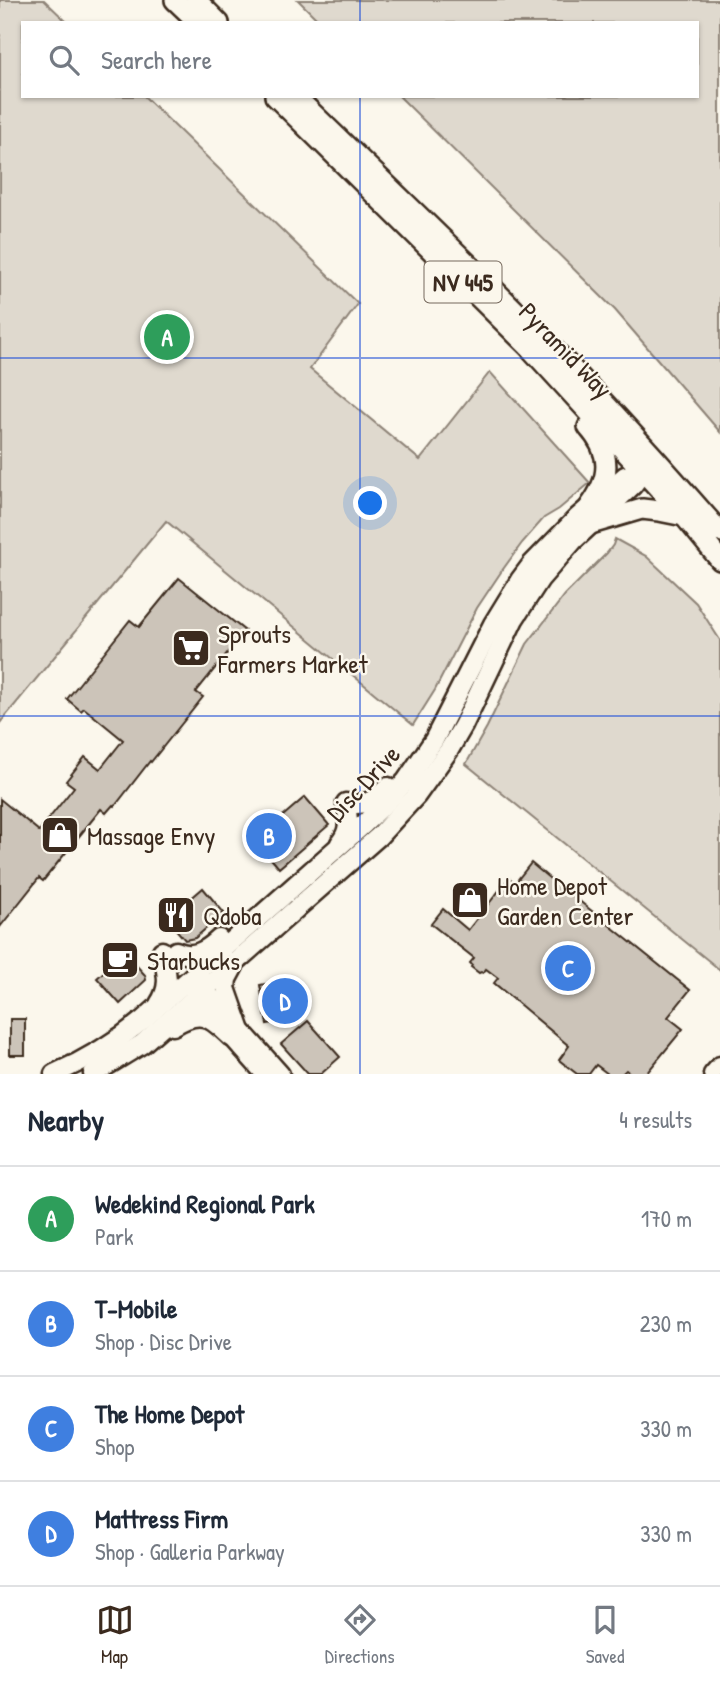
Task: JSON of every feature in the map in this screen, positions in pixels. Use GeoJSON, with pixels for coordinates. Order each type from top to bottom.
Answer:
{"type":"FeatureCollection","features":[{"type":"Feature","properties":{"kind":"main road"},"geometry":{"type":"LineString","coordinates":[[175,0],[197,21]]}},
{"type":"Feature","properties":{"kind":"main road"},"geometry":{"type":"LineString","coordinates":[[196,0],[217,21]]}},
{"type":"Feature","properties":{"kind":"main road","name":"Pyramid Way"},"geometry":{"type":"LineString","coordinates":[[277,98],[720,532]]}},
{"type":"Feature","properties":{"kind":"main road","name":"Pyramid Way"},"geometry":{"type":"LineString","coordinates":[[297,98],[531,327],[649,465],[684,516],[720,560]]}},
{"type":"Feature","properties":{"kind":"main road"},"geometry":{"type":"LineString","coordinates":[[528,346],[531,361],[603,446],[606,472],[591,515],[642,509],[684,516]]}},
{"type":"Feature","properties":{"kind":"main road","name":"Disc Drive"},"geometry":{"type":"LineString","coordinates":[[91,1066],[151,1013],[241,957],[393,822],[427,783],[453,744],[526,600],[555,560],[625,476],[649,465]]}},
{"type":"Feature","properties":{"kind":"main road","name":"Disc Drive"},"geometry":{"type":"LineString","coordinates":[[54,1074],[91,1066],[142,1044],[275,903],[388,802],[435,740],[503,605],[532,564],[560,535],[591,515]]}},
{"type":"Feature","properties":{"kind":"main road"},"geometry":{"type":"LineString","coordinates":[[453,744],[462,710],[494,640],[492,625]]}},
{"type":"Feature","properties":{"kind":"main road"},"geometry":{"type":"LineString","coordinates":[[334,851],[348,832],[346,803],[359,804],[375,799],[395,781],[446,719]]}},
{"type":"Feature","properties":{"kind":"main road"},"geometry":{"type":"LineString","coordinates":[[297,908],[324,871],[359,840],[363,825]]}},
{"type":"Feature","properties":{"kind":"main road"},"geometry":{"type":"LineString","coordinates":[[151,1013],[161,1002],[168,986],[169,951],[186,955],[205,951],[235,926],[275,903]]}},
{"type":"Feature","properties":{"kind":"main road"},"geometry":{"type":"LineString","coordinates":[[236,1033],[226,983],[241,957]]}},
{"type":"Feature","properties":{"kind":"main road"},"geometry":{"type":"LineString","coordinates":[[142,1044],[194,1016],[206,1017],[236,1033]]}},
{"type":"Feature","properties":{"kind":"main road"},"geometry":{"type":"LineString","coordinates":[[68,1074],[91,1066]]}},
{"type":"Feature","properties":{"kind":"street"},"geometry":{"type":"LineString","coordinates":[[196,985],[236,1033],[264,1074]]}},
{"type":"Feature","properties":{"kind":"street"},"geometry":{"type":"LineString","coordinates":[[236,1033],[281,1074]]}},
{"type":"Feature","properties":{"kind":"street"},"geometry":{"type":"LineString","coordinates":[[712,1074],[720,1065]]}},
{"type":"Feature","properties":{"kind":"shaded area"},"geometry":{"type":"Polygon","coordinates":[[[0,0],[44,0],[66,21],[21,21],[21,98],[146,98],[358,304],[310,369],[420,460],[490,372],[590,483],[544,518],[522,543],[477,608],[435,690],[413,725],[166,521],[0,723],[0,0]]]}},
{"type":"Feature","properties":{"kind":"shaded area"},"geometry":{"type":"Polygon","coordinates":[[[298,0],[720,0],[720,432],[615,310],[401,98],[699,98],[699,21],[319,21],[298,0]]]}},
{"type":"Feature","properties":{"kind":"shaded area"},"geometry":{"type":"Polygon","coordinates":[[[615,539],[646,556],[696,603],[720,640],[720,970],[466,764],[527,644],[565,595],[607,553],[615,539]]]}},
{"type":"Feature","properties":{"kind":"building"},"geometry":{"type":"Polygon","coordinates":[[[179,578],[245,631],[196,692],[203,697],[115,806],[106,813],[101,809],[43,881],[39,878],[0,927],[0,799],[39,831],[74,787],[66,781],[85,757],[100,769],[123,740],[84,708],[81,711],[67,699],[130,620],[139,627],[179,578]]]}},
{"type":"Feature","properties":{"kind":"building"},"geometry":{"type":"Polygon","coordinates":[[[305,797],[329,825],[279,868],[255,840],[305,797]]]}},
{"type":"Feature","properties":{"kind":"building"},"geometry":{"type":"Polygon","coordinates":[[[531,863],[690,990],[668,1017],[683,1029],[646,1074],[631,1074],[626,1070],[622,1074],[608,1074],[596,1065],[589,1074],[577,1074],[559,1060],[569,1046],[494,983],[498,978],[486,969],[479,973],[471,967],[470,963],[474,958],[431,924],[443,909],[468,930],[509,878],[515,883],[531,863]]]}},
{"type":"Feature","properties":{"kind":"building"},"geometry":{"type":"Polygon","coordinates":[[[203,888],[224,913],[195,938],[185,940],[167,919],[203,888]]]}},
{"type":"Feature","properties":{"kind":"building"},"geometry":{"type":"Polygon","coordinates":[[[125,953],[145,975],[146,980],[120,1004],[97,978],[125,953]]]}},
{"type":"Feature","properties":{"kind":"building"},"geometry":{"type":"Polygon","coordinates":[[[287,980],[289,990],[295,989],[300,1018],[267,1024],[260,985],[287,980]]]}},
{"type":"Feature","properties":{"kind":"building"},"geometry":{"type":"Polygon","coordinates":[[[10,1019],[25,1019],[25,1055],[10,1055],[10,1019]]]}},
{"type":"Feature","properties":{"kind":"building"},"geometry":{"type":"Polygon","coordinates":[[[308,1021],[340,1057],[321,1074],[308,1074],[281,1044],[308,1021]]]}},
{"type":"Feature","properties":{"kind":"place","name":"Wedekind Regional Park"},"geometry":{"type":"Point","coordinates":[167,337]}},
{"type":"Feature","properties":{"kind":"place","name":"Sprouts Farmers Market"},"geometry":{"type":"Point","coordinates":[191,648]}},
{"type":"Feature","properties":{"kind":"place","name":"Massage Envy"},"geometry":{"type":"Point","coordinates":[60,835]}},
{"type":"Feature","properties":{"kind":"place","name":"T-Mobile"},"geometry":{"type":"Point","coordinates":[269,836]}},
{"type":"Feature","properties":{"kind":"place","name":"Home Depot Garden Center"},"geometry":{"type":"Point","coordinates":[470,900]}},
{"type":"Feature","properties":{"kind":"place","name":"Qdoba"},"geometry":{"type":"Point","coordinates":[176,915]}},
{"type":"Feature","properties":{"kind":"place","name":"Starbucks"},"geometry":{"type":"Point","coordinates":[120,960]}},
{"type":"Feature","properties":{"kind":"place","name":"The Home Depot"},"geometry":{"type":"Point","coordinates":[568,968]}},
{"type":"Feature","properties":{"kind":"place","name":"Mattress Firm"},"geometry":{"type":"Point","coordinates":[285,1001]}}]}
